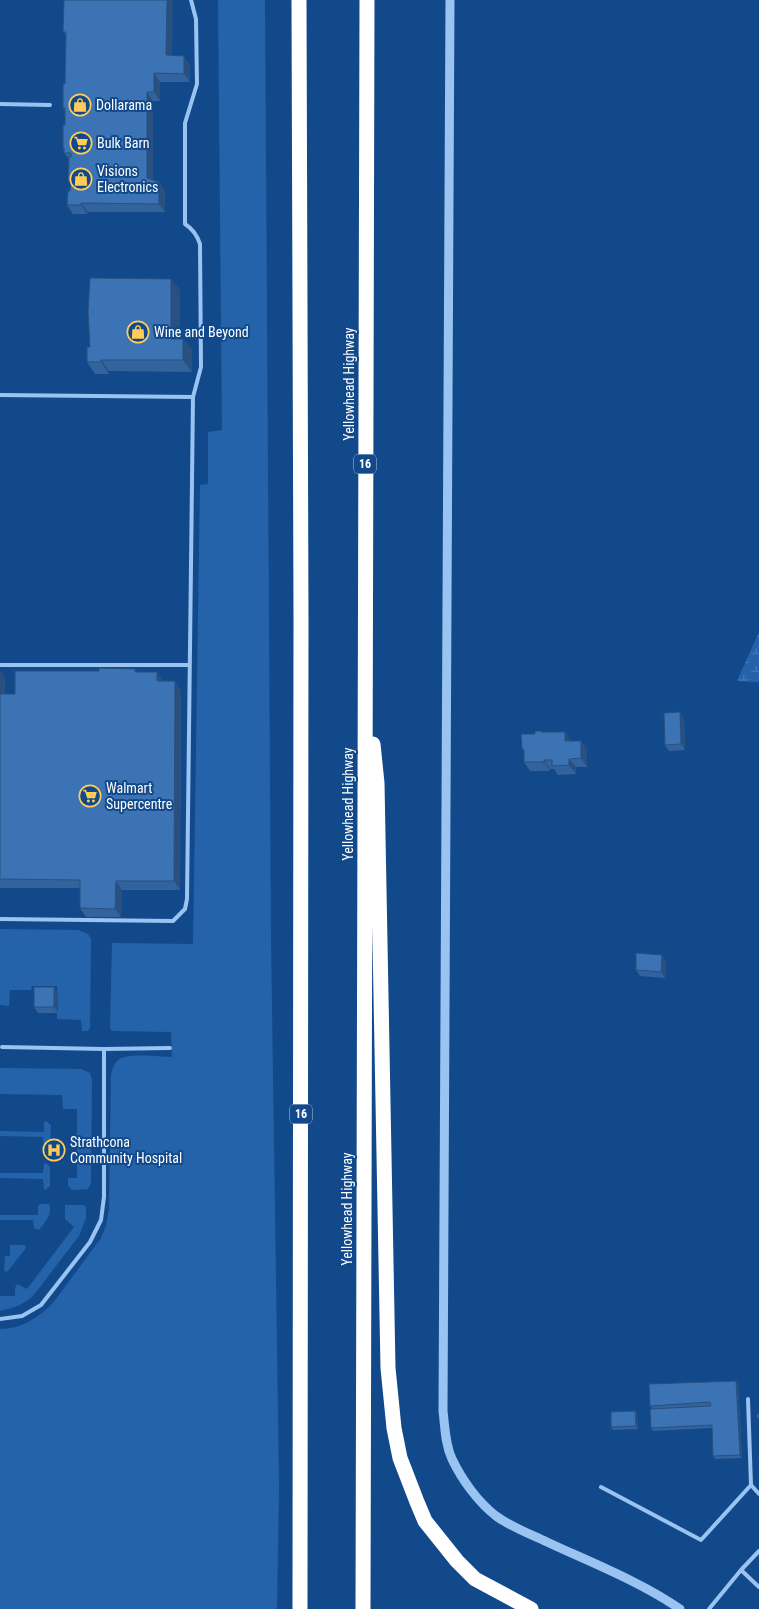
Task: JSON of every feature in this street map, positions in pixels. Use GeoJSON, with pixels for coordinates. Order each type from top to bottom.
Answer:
{"type":"FeatureCollection","features":[{"type":"Feature","properties":{"kind":"highway","name":"16"},"geometry":{"type":"LineString","coordinates":[[299,0],[301,619],[300,1609]]}},
{"type":"Feature","properties":{"kind":"highway","name":"Yellowhead Highway"},"geometry":{"type":"LineString","coordinates":[[363,1609],[367,0]]}},
{"type":"Feature","properties":{"kind":"highway"},"geometry":{"type":"LineString","coordinates":[[365,656],[377,783],[388,1368],[394,1428],[403,1467],[425,1521],[474,1579],[531,1609]]}},
{"type":"Feature","properties":{"kind":"street"},"geometry":{"type":"LineString","coordinates":[[450,0],[443,1411],[445,1435],[452,1459],[468,1487],[497,1516],[519,1529],[645,1588],[680,1609]]}},
{"type":"Feature","properties":{"kind":"lane"},"geometry":{"type":"LineString","coordinates":[[0,919],[173,921],[185,909],[187,899],[193,397],[199,378],[201,358],[200,244],[197,235],[185,224],[185,123],[197,84],[196,19],[191,0]]}},
{"type":"Feature","properties":{"kind":"lane"},"geometry":{"type":"LineString","coordinates":[[0,104],[50,105]]}},
{"type":"Feature","properties":{"kind":"lane"},"geometry":{"type":"LineString","coordinates":[[0,395],[193,397]]}},
{"type":"Feature","properties":{"kind":"lane"},"geometry":{"type":"LineString","coordinates":[[0,665],[189,665]]}},
{"type":"Feature","properties":{"kind":"lane"},"geometry":{"type":"LineString","coordinates":[[2,1047],[170,1048]]}},
{"type":"Feature","properties":{"kind":"lane"},"geometry":{"type":"LineString","coordinates":[[0,1319],[22,1316],[41,1305],[90,1242],[101,1220],[104,1197],[104,1049]]}},
{"type":"Feature","properties":{"kind":"lane"},"geometry":{"type":"LineString","coordinates":[[748,1399],[751,1485],[759,1494]]}},
{"type":"Feature","properties":{"kind":"lane"},"geometry":{"type":"LineString","coordinates":[[601,1487],[701,1540],[751,1485]]}},
{"type":"Feature","properties":{"kind":"lane"},"geometry":{"type":"LineString","coordinates":[[708,1609],[759,1551]]}},
{"type":"Feature","properties":{"kind":"lane"},"geometry":{"type":"LineString","coordinates":[[741,1570],[759,1587]]}},
{"type":"Feature","properties":{"kind":"green space"},"geometry":{"type":"Polygon","coordinates":[[[218,0],[265,0],[271,940],[279,1486],[277,1609],[0,1609],[0,1329],[15,1327],[29,1322],[53,1303],[101,1238],[106,1226],[109,1208],[111,1076],[115,1064],[121,1058],[127,1057],[172,1057],[171,1032],[112,1031],[110,1028],[112,943],[193,944],[200,485],[208,484],[208,432],[222,430],[218,0]]]}},
{"type":"Feature","properties":{"kind":"green space"},"geometry":{"type":"Polygon","coordinates":[[[759,632],[759,682],[737,681],[759,632]]]}},
{"type":"Feature","properties":{"kind":"green space"},"geometry":{"type":"Polygon","coordinates":[[[0,929],[78,930],[88,934],[91,939],[90,1027],[88,1031],[82,1031],[81,1020],[57,1019],[57,986],[32,986],[31,990],[10,990],[9,1006],[0,1005],[0,929]]]}},
{"type":"Feature","properties":{"kind":"green space"},"geometry":{"type":"Polygon","coordinates":[[[0,1068],[81,1069],[90,1073],[92,1080],[91,1183],[88,1189],[72,1190],[68,1185],[68,1178],[77,1178],[77,1109],[63,1109],[62,1095],[0,1094],[0,1068]]]}},
{"type":"Feature","properties":{"kind":"green space"},"geometry":{"type":"Polygon","coordinates":[[[46,1121],[51,1125],[50,1144],[46,1148],[44,1147],[43,1137],[0,1136],[0,1131],[44,1132],[44,1122],[46,1121]]]}},
{"type":"Feature","properties":{"kind":"green space"},"geometry":{"type":"Polygon","coordinates":[[[46,1163],[50,1167],[50,1186],[45,1190],[43,1179],[0,1178],[0,1173],[43,1173],[44,1164],[46,1163]]]}},
{"type":"Feature","properties":{"kind":"green space"},"geometry":{"type":"Polygon","coordinates":[[[40,1204],[49,1204],[50,1211],[48,1218],[39,1230],[34,1228],[33,1220],[0,1220],[0,1215],[38,1215],[38,1206],[40,1204]]]}},
{"type":"Feature","properties":{"kind":"green space"},"geometry":{"type":"Polygon","coordinates":[[[65,1205],[83,1205],[86,1207],[86,1218],[79,1236],[33,1296],[18,1306],[0,1311],[0,1296],[15,1296],[17,1284],[27,1289],[74,1227],[65,1219],[65,1205]]]}},
{"type":"Feature","properties":{"kind":"green space"},"geometry":{"type":"Polygon","coordinates":[[[10,1245],[25,1245],[26,1248],[7,1272],[4,1270],[5,1256],[10,1256],[10,1245]]]}},
{"type":"Feature","properties":{"kind":"building"},"geometry":{"type":"Polygon","coordinates":[[[64,0],[167,0],[166,55],[184,56],[184,74],[154,73],[154,92],[147,92],[147,178],[159,182],[159,204],[81,203],[81,205],[67,205],[71,181],[68,181],[69,157],[71,157],[71,153],[64,153],[63,148],[65,108],[63,108],[63,84],[65,84],[66,32],[63,32],[64,0]]]}},
{"type":"Feature","properties":{"kind":"building","name":"Wine and Beyond"},"geometry":{"type":"Polygon","coordinates":[[[90,278],[171,279],[171,339],[183,339],[183,360],[101,360],[101,362],[87,362],[87,347],[90,347],[88,312],[90,278]]]}},
{"type":"Feature","properties":{"kind":"building","name":"Walmart Supercentre"},"geometry":{"type":"Polygon","coordinates":[[[99,668],[135,669],[135,672],[157,672],[157,681],[175,681],[174,881],[116,881],[115,909],[80,908],[80,880],[0,879],[0,694],[15,694],[15,671],[99,671],[99,668]]]}},
{"type":"Feature","properties":{"kind":"building"},"geometry":{"type":"Polygon","coordinates":[[[680,712],[681,744],[665,745],[664,713],[680,712]]]}},
{"type":"Feature","properties":{"kind":"building"},"geometry":{"type":"Polygon","coordinates":[[[535,731],[565,732],[565,741],[581,741],[581,758],[569,759],[569,765],[552,766],[552,760],[524,762],[521,734],[535,734],[535,731]]]}},
{"type":"Feature","properties":{"kind":"building"},"geometry":{"type":"Polygon","coordinates":[[[636,953],[662,955],[661,972],[636,970],[636,953]]]}},
{"type":"Feature","properties":{"kind":"building"},"geometry":{"type":"Polygon","coordinates":[[[34,987],[54,987],[54,1007],[34,1007],[34,987]]]}},
{"type":"Feature","properties":{"kind":"building"},"geometry":{"type":"Polygon","coordinates":[[[736,1381],[740,1455],[713,1456],[712,1425],[651,1428],[650,1409],[711,1406],[710,1402],[650,1406],[649,1384],[736,1381]]]}},
{"type":"Feature","properties":{"kind":"building"},"geometry":{"type":"Polygon","coordinates":[[[635,1411],[636,1426],[611,1427],[611,1412],[635,1411]]]}},
{"type":"Feature","properties":{"kind":"place","name":"Dollarama"},"geometry":{"type":"Point","coordinates":[80,105]}},
{"type":"Feature","properties":{"kind":"place","name":"Bulk Barn"},"geometry":{"type":"Point","coordinates":[81,143]}},
{"type":"Feature","properties":{"kind":"place","name":"Visions Electronics"},"geometry":{"type":"Point","coordinates":[81,179]}},
{"type":"Feature","properties":{"kind":"place","name":"Wine and Beyond"},"geometry":{"type":"Point","coordinates":[138,332]}},
{"type":"Feature","properties":{"kind":"place","name":"Walmart Supercentre"},"geometry":{"type":"Point","coordinates":[90,796]}},
{"type":"Feature","properties":{"kind":"place","name":"Strathcona Community Hospital"},"geometry":{"type":"Point","coordinates":[54,1150]}}]}
